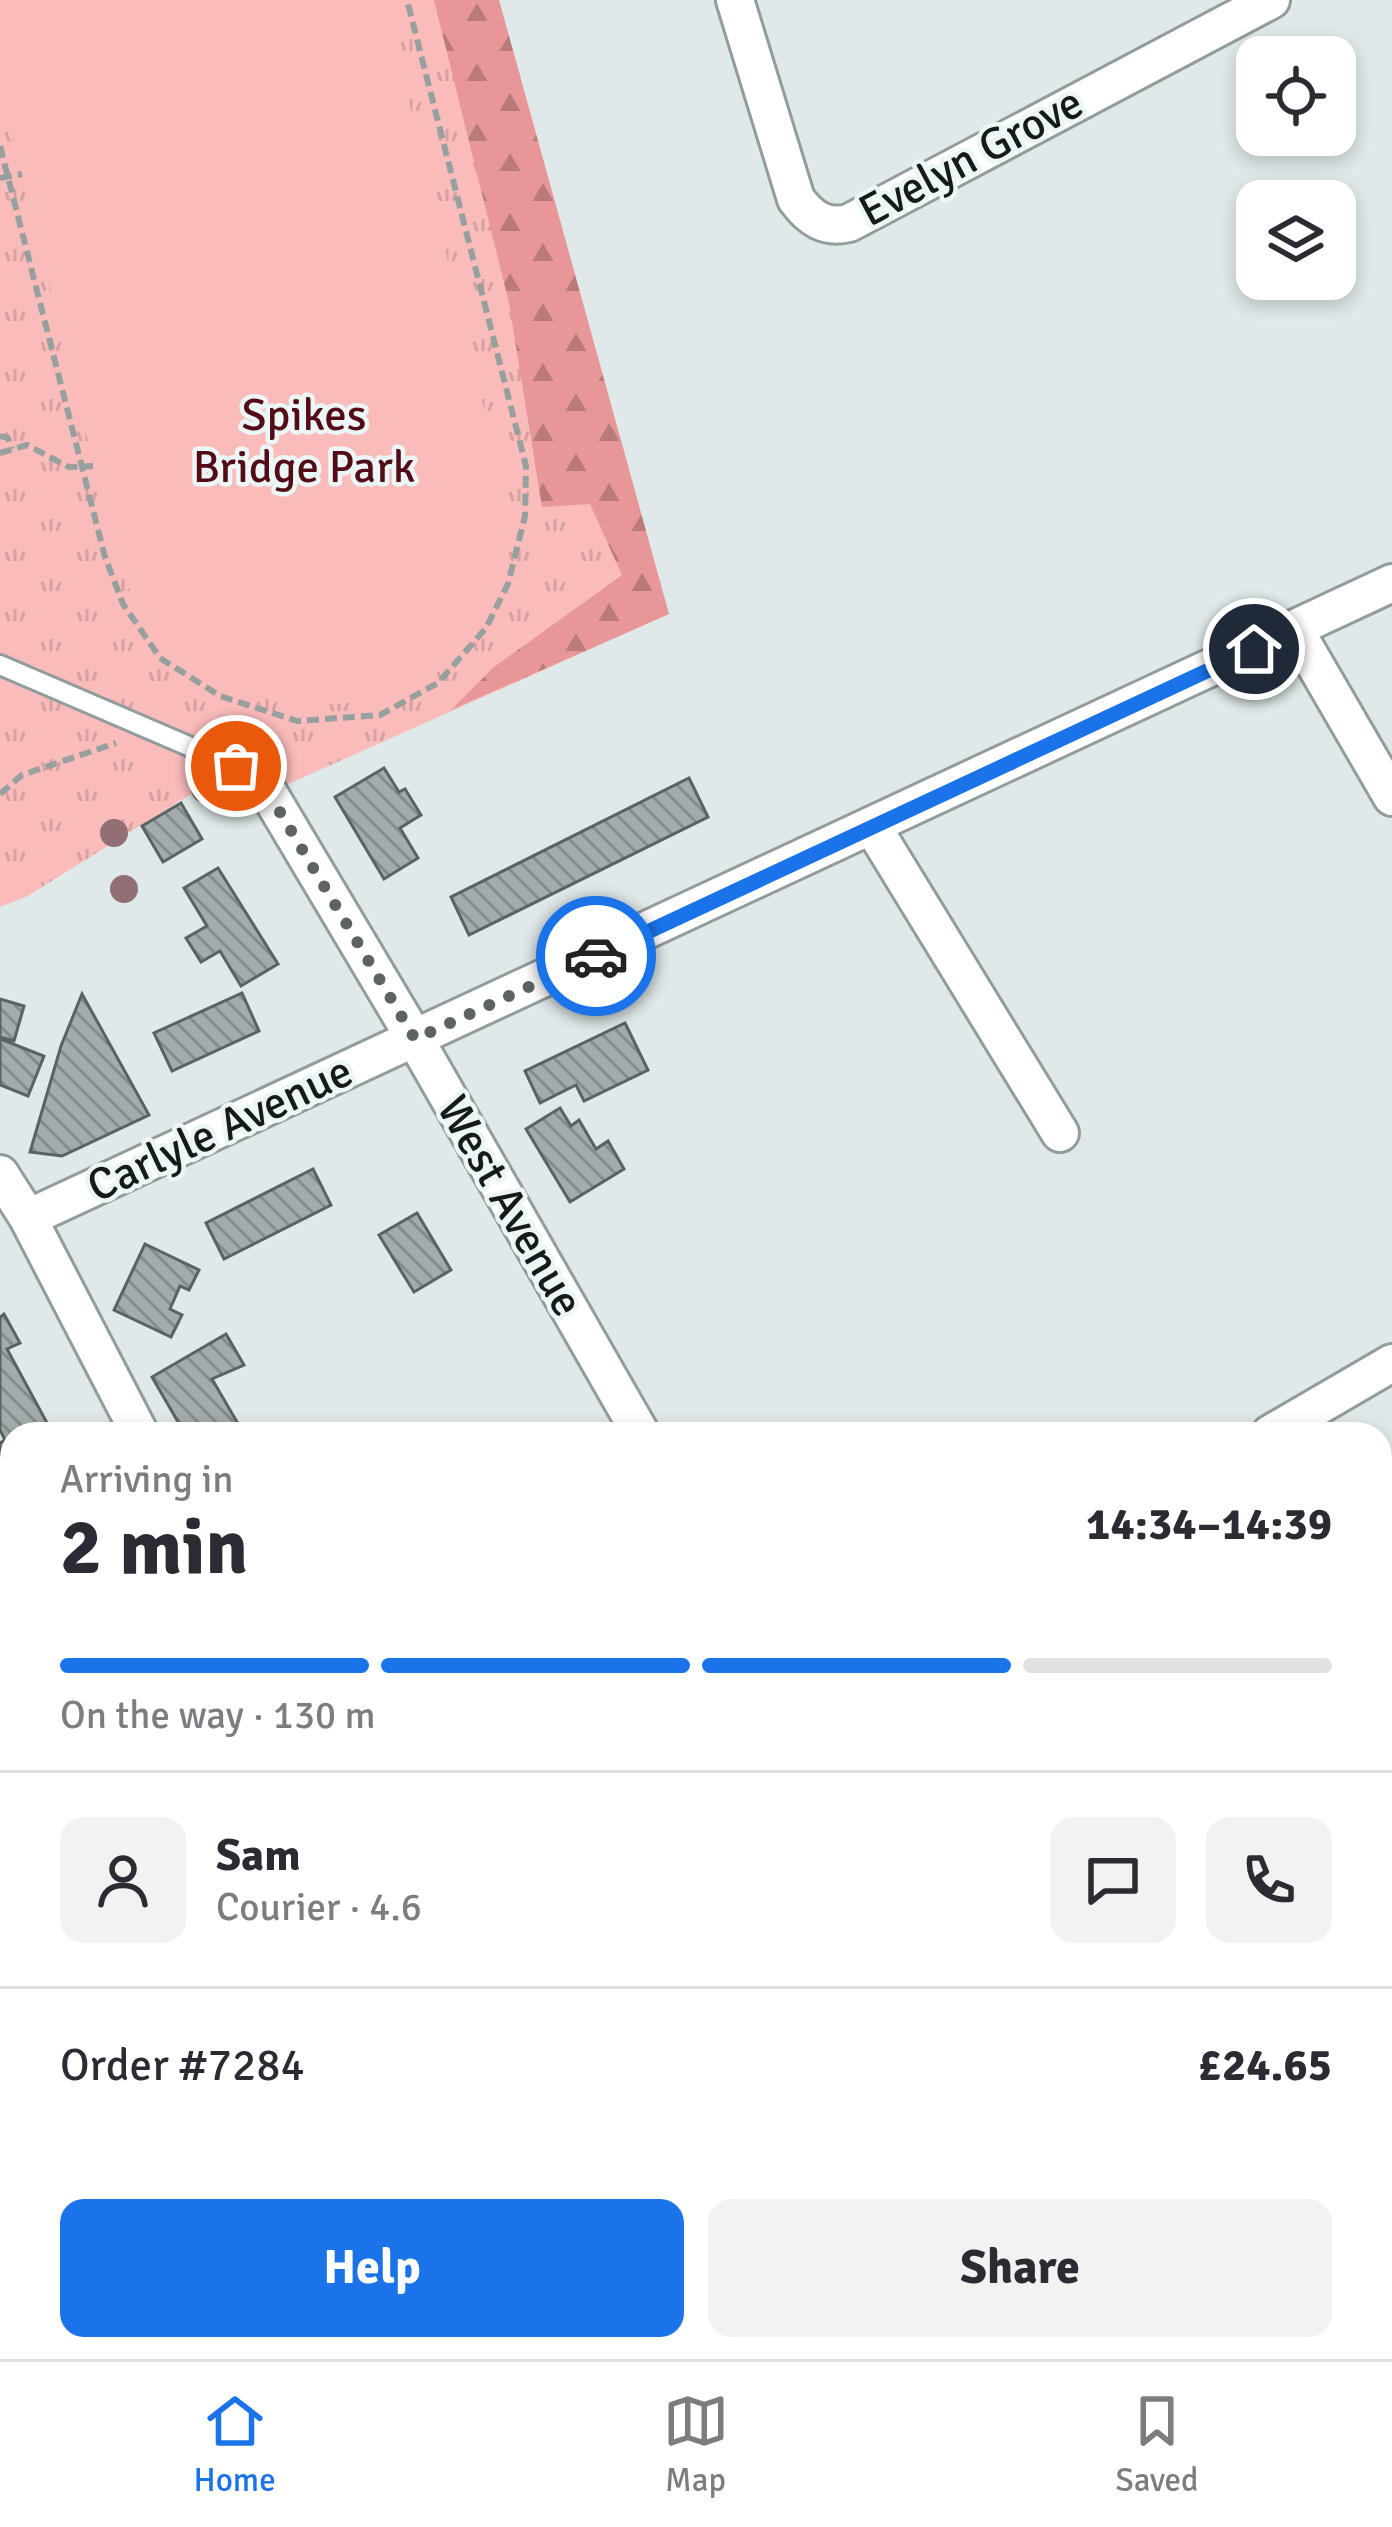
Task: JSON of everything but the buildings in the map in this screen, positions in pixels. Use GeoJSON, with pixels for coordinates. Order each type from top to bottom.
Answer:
{"type":"FeatureCollection","features":[{"type":"Feature","properties":{"kind":"street","name":"Evelyn Grove"},"geometry":{"type":"LineString","coordinates":[[735,0],[796,199],[814,219],[837,226],[1271,0]]}},
{"type":"Feature","properties":{"kind":"street","name":"Carlyle Avenue"},"geometry":{"type":"LineString","coordinates":[[28,1218],[1392,583]]}},
{"type":"Feature","properties":{"kind":"street"},"geometry":{"type":"LineString","coordinates":[[1295,630],[1392,797]]}},
{"type":"Feature","properties":{"kind":"street","name":"West Avenue"},"geometry":{"type":"LineString","coordinates":[[268,792],[633,1422]]}},
{"type":"Feature","properties":{"kind":"street"},"geometry":{"type":"LineString","coordinates":[[872,826],[1060,1133]]}},
{"type":"Feature","properties":{"kind":"street"},"geometry":{"type":"LineString","coordinates":[[0,1174],[28,1218],[134,1422]]}},
{"type":"Feature","properties":{"kind":"street"},"geometry":{"type":"LineString","coordinates":[[1291,1422],[1392,1363]]}},
{"type":"Feature","properties":{"kind":"lane"},"geometry":{"type":"LineString","coordinates":[[6,672],[236,766],[268,792]]}},
{"type":"Feature","properties":{"kind":"path"},"geometry":{"type":"LineString","coordinates":[[0,146],[4,177],[104,556],[122,604],[160,658],[220,696],[296,721],[380,715],[438,683],[487,628],[508,584],[525,515],[526,466],[406,0]]}},
{"type":"Feature","properties":{"kind":"path"},"geometry":{"type":"LineString","coordinates":[[4,177],[22,175]]}},
{"type":"Feature","properties":{"kind":"path"},"geometry":{"type":"LineString","coordinates":[[0,436],[8,438],[12,449]]}},
{"type":"Feature","properties":{"kind":"path"},"geometry":{"type":"LineString","coordinates":[[0,453],[27,445],[69,467],[93,466]]}},
{"type":"Feature","properties":{"kind":"path"},"geometry":{"type":"LineString","coordinates":[[0,794],[22,775],[150,731]]}},
{"type":"Feature","properties":{"kind":"green space","name":"Spikes Bridge Park"},"geometry":{"type":"Polygon","coordinates":[[[0,0],[499,0],[669,614],[248,802],[228,771],[26,897],[0,907],[0,0]]]}},
{"type":"Feature","properties":{"kind":"green space"},"geometry":{"type":"Polygon","coordinates":[[[0,0],[384,0],[500,474],[503,511],[500,562],[488,597],[461,639],[423,672],[351,703],[304,704],[261,698],[202,675],[158,637],[143,614],[115,552],[0,82],[0,0]]]}},
{"type":"Feature","properties":{"kind":"green space"},"geometry":{"type":"Polygon","coordinates":[[[434,0],[499,0],[669,614],[451,710],[494,667],[622,575],[590,504],[542,507],[509,303],[434,0]]]}},
{"type":"Feature","properties":{"kind":"way so far"},"geometry":{"type":"LineString","coordinates":[[236,766],[268,792],[415,1039],[596,956]]}},
{"type":"Feature","properties":{"kind":"route"},"geometry":{"type":"LineString","coordinates":[[596,956],[1254,649]]}}]}
